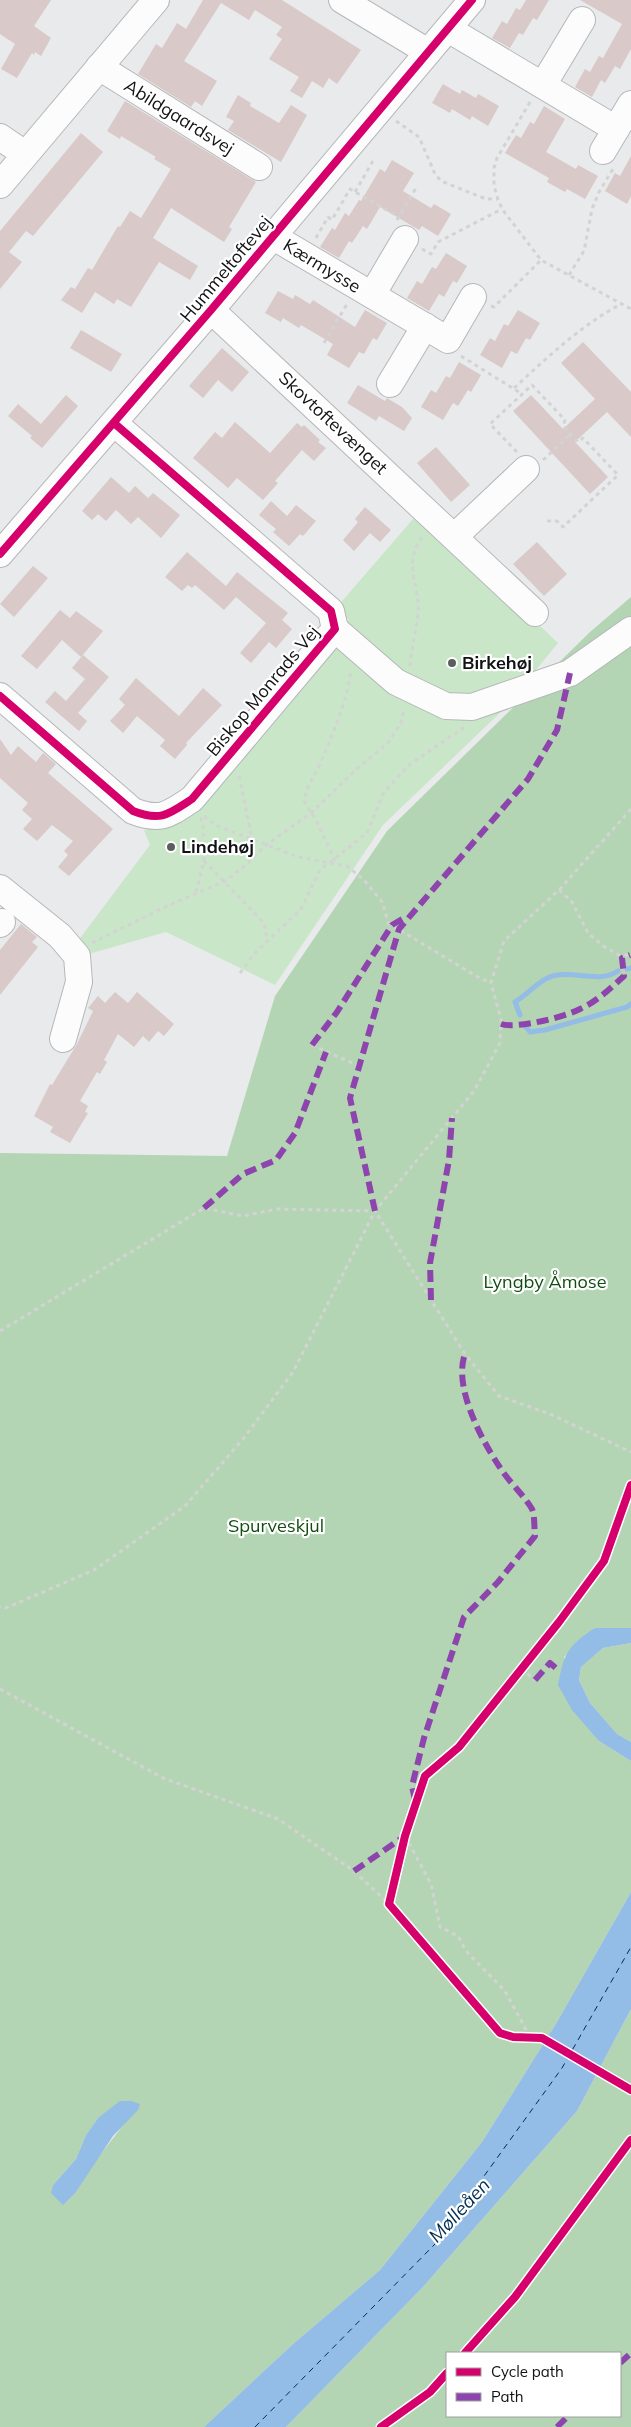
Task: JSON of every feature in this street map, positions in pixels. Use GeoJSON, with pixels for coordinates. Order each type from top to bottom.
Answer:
{"type":"FeatureCollection","features":[{"type":"Feature","properties":{"kind":"street"},"geometry":{"type":"LineString","coordinates":[[0,185],[156,0]]}},
{"type":"Feature","properties":{"kind":"street"},"geometry":{"type":"LineString","coordinates":[[342,0],[428,52]]}},
{"type":"Feature","properties":{"kind":"street","name":"Hummeltoftevej"},"geometry":{"type":"LineString","coordinates":[[0,554],[211,310],[472,0]]}},
{"type":"Feature","properties":{"kind":"street"},"geometry":{"type":"LineString","coordinates":[[543,85],[582,20]]}},
{"type":"Feature","properties":{"kind":"street"},"geometry":{"type":"LineString","coordinates":[[448,29],[616,129]]}},
{"type":"Feature","properties":{"kind":"street","name":"Abildgaardsvej"},"geometry":{"type":"LineString","coordinates":[[98,68],[259,167]]}},
{"type":"Feature","properties":{"kind":"street"},"geometry":{"type":"LineString","coordinates":[[610,156],[616,129],[631,104]]}},
{"type":"Feature","properties":{"kind":"street"},"geometry":{"type":"LineString","coordinates":[[0,137],[26,154]]}},
{"type":"Feature","properties":{"kind":"street","name":"Kærmysse"},"geometry":{"type":"LineString","coordinates":[[365,291],[402,228]]}},
{"type":"Feature","properties":{"kind":"street","name":"Kærmysse"},"geometry":{"type":"LineString","coordinates":[[272,236],[448,340]]}},
{"type":"Feature","properties":{"kind":"street"},"geometry":{"type":"LineString","coordinates":[[448,340],[473,297]]}},
{"type":"Feature","properties":{"kind":"street","name":"Skovtoftevænget"},"geometry":{"type":"LineString","coordinates":[[211,310],[535,613]]}},
{"type":"Feature","properties":{"kind":"street"},"geometry":{"type":"LineString","coordinates":[[390,384],[425,326]]}},
{"type":"Feature","properties":{"kind":"street","name":"Biskop Monrads Vej"},"geometry":{"type":"LineString","coordinates":[[0,696],[133,811],[148,817],[166,816],[193,804],[238,745],[344,637],[330,611],[114,423]]}},
{"type":"Feature","properties":{"kind":"street"},"geometry":{"type":"LineString","coordinates":[[446,528],[526,469]]}},
{"type":"Feature","properties":{"kind":"street"},"geometry":{"type":"LineString","coordinates":[[344,637],[408,689],[446,706],[472,707],[570,673],[631,630]]}},
{"type":"Feature","properties":{"kind":"street"},"geometry":{"type":"LineString","coordinates":[[0,888],[60,936],[77,956],[79,982],[63,1039]]}},
{"type":"Feature","properties":{"kind":"path"},"geometry":{"type":"LineString","coordinates":[[543,85],[534,95],[496,158],[494,186],[498,200],[502,209],[541,260],[631,310]]}},
{"type":"Feature","properties":{"kind":"path"},"geometry":{"type":"LineString","coordinates":[[380,110],[419,137],[441,181],[486,199],[498,200]]}},
{"type":"Feature","properties":{"kind":"path"},"geometry":{"type":"LineString","coordinates":[[569,275],[584,252],[592,209],[610,156]]}},
{"type":"Feature","properties":{"kind":"path"},"geometry":{"type":"LineString","coordinates":[[355,192],[373,161]]}},
{"type":"Feature","properties":{"kind":"path"},"geometry":{"type":"LineString","coordinates":[[305,256],[328,217],[332,220],[350,188],[402,228],[431,254],[438,242],[502,209]]}},
{"type":"Feature","properties":{"kind":"path"},"geometry":{"type":"LineString","coordinates":[[402,228],[416,188]]}},
{"type":"Feature","properties":{"kind":"path"},"geometry":{"type":"LineString","coordinates":[[473,297],[494,307],[500,298],[541,260]]}},
{"type":"Feature","properties":{"kind":"path"},"geometry":{"type":"LineString","coordinates":[[324,343],[365,291]]}},
{"type":"Feature","properties":{"kind":"path"},"geometry":{"type":"LineString","coordinates":[[514,388],[574,334],[596,318],[621,304]]}},
{"type":"Feature","properties":{"kind":"path"},"geometry":{"type":"LineString","coordinates":[[448,340],[462,357],[522,394]]}},
{"type":"Feature","properties":{"kind":"path"},"geometry":{"type":"LineString","coordinates":[[546,521],[557,521],[563,527],[618,475],[583,438],[578,442],[570,435],[563,426],[565,420],[532,385],[490,424],[526,461],[526,469],[532,470],[570,435]]}},
{"type":"Feature","properties":{"kind":"path"},"geometry":{"type":"LineString","coordinates":[[74,952],[225,881],[246,865],[266,845],[311,813],[360,766],[387,744],[401,723],[408,689],[411,653],[418,613],[412,559],[417,544],[446,528]]}},
{"type":"Feature","properties":{"kind":"path"},"geometry":{"type":"LineString","coordinates":[[334,862],[328,844],[304,801],[305,792],[320,763],[341,710],[350,679],[344,637]]}},
{"type":"Feature","properties":{"kind":"path"},"geometry":{"type":"LineString","coordinates":[[240,973],[267,940],[301,909],[320,870],[334,862],[367,833],[384,792],[410,764],[458,734],[480,713],[483,704]]}},
{"type":"Feature","properties":{"kind":"path"},"geometry":{"type":"LineString","coordinates":[[238,745],[237,767],[252,839]]}},
{"type":"Feature","properties":{"kind":"path"},"geometry":{"type":"LineString","coordinates":[[193,804],[215,824],[266,845],[298,857],[334,862],[347,866],[364,880],[383,903],[388,922],[492,983]]}},
{"type":"Feature","properties":{"kind":"path"},"geometry":{"type":"LineString","coordinates":[[193,804],[203,823],[204,861],[196,893]]}},
{"type":"Feature","properties":{"kind":"path"},"geometry":{"type":"LineString","coordinates":[[0,1607],[6,1608],[94,1570],[185,1506],[243,1439],[293,1372],[375,1211],[474,1091],[500,1043],[501,1019],[492,983],[504,941],[558,890],[631,809]]}},
{"type":"Feature","properties":{"kind":"path"},"geometry":{"type":"LineString","coordinates":[[204,861],[264,923],[267,940]]}},
{"type":"Feature","properties":{"kind":"path"},"geometry":{"type":"LineString","coordinates":[[558,890],[572,902],[588,933],[603,946],[619,955],[631,955]]}},
{"type":"Feature","properties":{"kind":"path"},"geometry":{"type":"LineString","coordinates":[[312,1045],[359,1066]]}},
{"type":"Feature","properties":{"kind":"path"},"geometry":{"type":"LineString","coordinates":[[0,1331],[204,1208],[243,1216],[277,1209],[375,1211]]}},
{"type":"Feature","properties":{"kind":"path"},"geometry":{"type":"LineString","coordinates":[[375,1211],[468,1357],[499,1396],[550,1414],[631,1452]]}},
{"type":"Feature","properties":{"kind":"path"},"geometry":{"type":"LineString","coordinates":[[515,1677],[526,1663]]}},
{"type":"Feature","properties":{"kind":"path"},"geometry":{"type":"LineString","coordinates":[[521,1670],[535,1680]]}},
{"type":"Feature","properties":{"kind":"path"},"geometry":{"type":"LineString","coordinates":[[0,1689],[164,1778],[278,1819],[354,1871],[395,1911]]}},
{"type":"Feature","properties":{"kind":"path"},"geometry":{"type":"LineString","coordinates":[[402,1846],[408,1827]]}},
{"type":"Feature","properties":{"kind":"path"},"geometry":{"type":"LineString","coordinates":[[405,1836],[431,1884],[440,1927],[458,1936],[466,1951],[505,1991],[530,2037]]}},
{"type":"Feature","properties":{"kind":"path"},"geometry":{"type":"LineString","coordinates":[[389,1904],[391,1894]]}},
{"type":"Feature","properties":{"kind":"path"},"geometry":{"type":"LineString","coordinates":[[522,2037],[542,2038]]}},
{"type":"Feature","properties":{"kind":"green space"},"geometry":{"type":"Polygon","coordinates":[[[420,511],[558,643],[504,709],[383,825],[275,985],[166,932],[85,955],[78,941],[150,845],[144,830],[168,828],[194,808],[349,620],[336,608],[420,511]]]}},
{"type":"Feature","properties":{"kind":"green space","name":"Spurveskjul"},"geometry":{"type":"Polygon","coordinates":[[[631,597],[631,1628],[595,1628],[564,1657],[599,1741],[631,1761],[631,1892],[557,2022],[482,2142],[380,2270],[293,2344],[204,2427],[0,2427],[0,1153],[227,1156],[275,996],[387,831],[590,632],[631,597]],[[98,2118],[86,2135],[76,2159],[53,2185],[76,2192],[94,2163],[124,2124],[98,2118]]]}},
{"type":"Feature","properties":{"kind":"green space"},"geometry":{"type":"Polygon","coordinates":[[[631,1643],[631,1742],[617,1734],[590,1703],[579,1680],[581,1667],[603,1648],[631,1643]]]}},
{"type":"Feature","properties":{"kind":"green space"},"geometry":{"type":"Polygon","coordinates":[[[631,2009],[631,2427],[286,2427],[422,2288],[577,2111],[631,2009]]]}},
{"type":"Feature","properties":{"kind":"water"},"geometry":{"type":"Polygon","coordinates":[[[595,1628],[631,1628],[631,1643],[603,1648],[581,1667],[579,1680],[590,1703],[617,1734],[631,1742],[631,1761],[599,1741],[572,1710],[558,1685],[562,1666],[568,1652],[578,1640],[595,1628]]]}},
{"type":"Feature","properties":{"kind":"water","name":"Mølleåen"},"geometry":{"type":"Polygon","coordinates":[[[631,1892],[631,2009],[577,2111],[422,2288],[286,2427],[204,2427],[293,2344],[380,2270],[482,2142],[557,2022],[631,1892]]]}},
{"type":"Feature","properties":{"kind":"water"},"geometry":{"type":"Polygon","coordinates":[[[120,2101],[131,2101],[140,2104],[138,2110],[113,2136],[76,2192],[63,2205],[51,2193],[53,2185],[76,2159],[86,2135],[98,2118],[120,2101]]]}},
{"type":"Feature","properties":{"kind":"pier"},"geometry":{"type":"Polygon","coordinates":[[[545,2037],[602,2068],[599,2075],[541,2043],[545,2037]]]}},
{"type":"Feature","properties":{"kind":"building"},"geometry":{"type":"Polygon","coordinates":[[[0,0],[51,0],[34,26],[51,38],[41,56],[35,52],[34,55],[32,53],[17,78],[1,69],[15,44],[0,34],[0,0]]]}},
{"type":"Feature","properties":{"kind":"building"},"geometry":{"type":"Polygon","coordinates":[[[203,0],[282,0],[361,50],[337,84],[329,78],[323,88],[312,81],[302,98],[290,91],[299,77],[269,59],[282,39],[276,35],[282,27],[255,10],[249,20],[221,3],[184,61],[217,81],[202,106],[195,101],[191,107],[138,74],[156,44],[162,48],[177,23],[186,29],[203,0]]]}},
{"type":"Feature","properties":{"kind":"building"},"geometry":{"type":"Polygon","coordinates":[[[526,0],[549,0],[537,20],[533,18],[523,35],[519,33],[510,48],[492,38],[502,21],[507,24],[516,8],[520,10],[526,0]]]}},
{"type":"Feature","properties":{"kind":"building"},"geometry":{"type":"Polygon","coordinates":[[[580,0],[631,0],[631,49],[620,69],[615,66],[605,83],[601,80],[592,97],[575,87],[585,69],[590,72],[599,56],[603,58],[622,24],[580,0]]]}},
{"type":"Feature","properties":{"kind":"building"},"geometry":{"type":"Polygon","coordinates":[[[443,84],[460,94],[462,90],[476,98],[478,94],[499,106],[488,126],[472,116],[470,120],[452,109],[450,113],[432,103],[443,84]]]}},
{"type":"Feature","properties":{"kind":"building"},"geometry":{"type":"Polygon","coordinates":[[[238,95],[251,103],[250,106],[279,123],[291,105],[307,115],[281,162],[228,130],[234,121],[226,117],[238,95]]]}},
{"type":"Feature","properties":{"kind":"building"},"geometry":{"type":"Polygon","coordinates":[[[125,101],[256,182],[229,227],[232,229],[224,242],[171,208],[153,238],[198,266],[190,280],[159,262],[131,307],[117,299],[114,304],[95,292],[82,313],[61,300],[71,287],[75,289],[88,268],[92,270],[118,226],[120,227],[130,211],[141,218],[171,169],[154,159],[156,157],[121,136],[120,139],[107,131],[125,101]]]}},
{"type":"Feature","properties":{"kind":"building"},"geometry":{"type":"Polygon","coordinates":[[[544,106],[565,119],[546,152],[576,169],[578,165],[598,176],[585,199],[567,189],[565,192],[547,182],[549,178],[505,153],[516,135],[521,138],[530,122],[534,124],[544,106]]]}},
{"type":"Feature","properties":{"kind":"building"},"geometry":{"type":"Polygon","coordinates":[[[81,133],[103,152],[33,236],[26,231],[9,252],[22,262],[0,289],[0,231],[81,133]]]}},
{"type":"Feature","properties":{"kind":"building"},"geometry":{"type":"Polygon","coordinates":[[[631,156],[631,196],[627,204],[605,191],[615,173],[620,176],[631,156]]]}},
{"type":"Feature","properties":{"kind":"building"},"geometry":{"type":"Polygon","coordinates":[[[392,160],[414,173],[403,191],[431,208],[434,204],[451,214],[438,236],[422,226],[419,230],[380,207],[367,229],[363,226],[352,243],[349,241],[339,258],[320,247],[332,228],[335,230],[345,213],[349,216],[359,200],[361,201],[380,169],[385,172],[392,160]]]}},
{"type":"Feature","properties":{"kind":"building"},"geometry":{"type":"Polygon","coordinates":[[[446,253],[467,266],[457,283],[453,281],[444,297],[439,294],[429,311],[407,298],[417,281],[422,284],[432,267],[436,269],[446,253]]]}},
{"type":"Feature","properties":{"kind":"building"},"geometry":{"type":"Polygon","coordinates":[[[278,291],[293,299],[295,295],[310,304],[313,300],[355,327],[365,310],[387,323],[377,340],[373,338],[364,354],[359,352],[349,368],[327,355],[333,344],[301,325],[299,328],[283,318],[281,322],[265,313],[278,291]]]}},
{"type":"Feature","properties":{"kind":"building"},"geometry":{"type":"Polygon","coordinates":[[[518,310],[540,323],[530,340],[526,338],[517,354],[511,351],[502,368],[480,355],[490,338],[495,341],[504,324],[508,326],[518,310]]]}},
{"type":"Feature","properties":{"kind":"building"},"geometry":{"type":"Polygon","coordinates":[[[81,330],[122,354],[111,372],[70,348],[81,330]]]}},
{"type":"Feature","properties":{"kind":"building"},"geometry":{"type":"Polygon","coordinates":[[[583,342],[631,392],[631,437],[607,412],[575,442],[608,477],[590,494],[513,411],[531,395],[563,429],[595,399],[561,363],[583,342]]]}},
{"type":"Feature","properties":{"kind":"building"},"geometry":{"type":"Polygon","coordinates":[[[222,348],[249,372],[232,392],[218,380],[203,398],[189,386],[222,348]]]}},
{"type":"Feature","properties":{"kind":"building"},"geometry":{"type":"Polygon","coordinates":[[[459,362],[481,375],[471,392],[468,390],[458,406],[453,403],[443,420],[421,407],[431,390],[436,393],[446,376],[450,378],[459,362]]]}},
{"type":"Feature","properties":{"kind":"building"},"geometry":{"type":"Polygon","coordinates":[[[358,385],[385,401],[387,398],[402,407],[412,418],[404,431],[379,416],[376,421],[347,403],[358,385]]]}},
{"type":"Feature","properties":{"kind":"building"},"geometry":{"type":"Polygon","coordinates":[[[66,395],[78,406],[42,448],[30,438],[32,436],[8,416],[18,404],[41,424],[66,395]]]}},
{"type":"Feature","properties":{"kind":"building"},"geometry":{"type":"Polygon","coordinates":[[[235,422],[270,453],[297,423],[302,427],[304,425],[320,440],[318,442],[326,448],[314,461],[302,450],[275,481],[278,483],[263,500],[237,478],[228,488],[193,458],[215,432],[222,438],[235,422]]]}},
{"type":"Feature","properties":{"kind":"building"},"geometry":{"type":"Polygon","coordinates":[[[436,447],[470,485],[451,502],[417,463],[436,447]]]}},
{"type":"Feature","properties":{"kind":"building"},"geometry":{"type":"Polygon","coordinates":[[[111,477],[129,493],[135,486],[148,498],[153,493],[180,515],[161,538],[138,517],[131,524],[116,510],[106,521],[98,514],[92,520],[82,511],[111,477]]]}},
{"type":"Feature","properties":{"kind":"building"},"geometry":{"type":"Polygon","coordinates":[[[271,501],[287,516],[296,505],[316,521],[303,536],[300,534],[289,546],[273,532],[276,529],[259,515],[271,501]]]}},
{"type":"Feature","properties":{"kind":"building"},"geometry":{"type":"Polygon","coordinates":[[[365,507],[391,530],[380,542],[370,533],[354,551],[343,540],[358,522],[355,519],[365,507]]]}},
{"type":"Feature","properties":{"kind":"building"},"geometry":{"type":"Polygon","coordinates":[[[537,542],[567,574],[544,596],[513,564],[537,542]]]}},
{"type":"Feature","properties":{"kind":"building"},"geometry":{"type":"Polygon","coordinates":[[[187,552],[226,586],[237,572],[288,613],[282,620],[292,629],[276,648],[269,642],[251,663],[240,653],[266,623],[236,597],[224,610],[195,585],[192,588],[188,585],[182,591],[165,577],[187,552]]]}},
{"type":"Feature","properties":{"kind":"building"},"geometry":{"type":"Polygon","coordinates":[[[33,566],[48,578],[14,617],[0,604],[33,566]]]}},
{"type":"Feature","properties":{"kind":"building"},"geometry":{"type":"Polygon","coordinates":[[[60,610],[70,618],[76,611],[103,631],[81,657],[62,640],[37,669],[21,656],[60,610]]]}},
{"type":"Feature","properties":{"kind":"building"},"geometry":{"type":"Polygon","coordinates":[[[83,655],[109,677],[78,713],[87,721],[79,731],[45,702],[55,691],[66,701],[85,679],[72,668],[83,655]]]}},
{"type":"Feature","properties":{"kind":"building"},"geometry":{"type":"Polygon","coordinates":[[[136,678],[179,716],[203,688],[222,705],[186,743],[187,745],[175,759],[160,746],[165,740],[137,716],[123,733],[110,721],[125,705],[119,699],[136,678]]]}},
{"type":"Feature","properties":{"kind":"building"},"geometry":{"type":"Polygon","coordinates":[[[0,739],[11,755],[18,746],[36,762],[43,753],[56,764],[48,773],[113,829],[69,876],[58,867],[68,855],[64,851],[73,841],[52,825],[37,841],[23,829],[32,819],[22,810],[28,803],[0,778],[0,739]]]}},
{"type":"Feature","properties":{"kind":"building"},"geometry":{"type":"Polygon","coordinates":[[[21,924],[37,937],[32,942],[38,947],[0,995],[0,950],[21,924]]]}},
{"type":"Feature","properties":{"kind":"building"},"geometry":{"type":"Polygon","coordinates":[[[115,992],[128,1003],[137,992],[174,1024],[164,1036],[158,1031],[149,1042],[143,1036],[134,1047],[118,1034],[104,1060],[107,1062],[100,1074],[97,1072],[80,1101],[88,1106],[85,1112],[88,1113],[70,1143],[50,1132],[53,1127],[34,1116],[50,1084],[52,1085],[77,1044],[93,1011],[88,1008],[98,996],[105,1003],[115,992]]]}},
{"type":"Feature","properties":{"kind":"waterway"},"geometry":{"type":"LineString","coordinates":[[627,969],[631,968]]}},
{"type":"Feature","properties":{"kind":"waterway"},"geometry":{"type":"LineString","coordinates":[[520,1015],[515,1002],[540,982],[551,976],[564,974],[596,977],[618,971]]}},
{"type":"Feature","properties":{"kind":"waterway"},"geometry":{"type":"LineString","coordinates":[[525,1026],[530,1032],[545,1030],[627,1007],[631,1004]]}},
{"type":"Feature","properties":{"kind":"ferry route"},"geometry":{"type":"LineString","coordinates":[[255,2427],[435,2244],[562,2068],[631,1947]]}},
{"type":"Feature","properties":{"kind":"marked path"},"geometry":{"type":"LineString","coordinates":[[375,1211],[350,1098],[399,929],[528,779],[557,730],[570,673]]}},
{"type":"Feature","properties":{"kind":"marked path"},"geometry":{"type":"LineString","coordinates":[[312,1045],[337,1012],[392,925],[406,917]]}},
{"type":"Feature","properties":{"kind":"marked path"},"geometry":{"type":"LineString","coordinates":[[501,1024],[518,1025],[540,1021],[573,1012],[592,1003],[624,976],[622,958],[630,955]]}},
{"type":"Feature","properties":{"kind":"marked path"},"geometry":{"type":"LineString","coordinates":[[204,1208],[243,1174],[276,1160],[295,1133],[326,1052]]}},
{"type":"Feature","properties":{"kind":"marked path"},"geometry":{"type":"LineString","coordinates":[[431,1300],[430,1263],[449,1160],[452,1118]]}},
{"type":"Feature","properties":{"kind":"marked path"},"geometry":{"type":"LineString","coordinates":[[415,1800],[412,1786],[424,1738],[464,1617],[498,1582],[535,1536],[532,1509],[492,1455],[471,1412],[463,1381],[462,1367],[465,1354]]}},
{"type":"Feature","properties":{"kind":"marked path"},"geometry":{"type":"LineString","coordinates":[[535,1680],[550,1663],[557,1669]]}},
{"type":"Feature","properties":{"kind":"marked path"},"geometry":{"type":"LineString","coordinates":[[354,1871],[405,1836]]}},
{"type":"Feature","properties":{"kind":"marked path"},"geometry":{"type":"LineString","coordinates":[[621,2362],[631,2353]]}},
{"type":"Feature","properties":{"kind":"marked path"},"geometry":{"type":"LineString","coordinates":[[557,2427],[567,2417]]}},
{"type":"Feature","properties":{"kind":"cycle path"},"geometry":{"type":"LineString","coordinates":[[0,554],[211,310],[472,0]]}},
{"type":"Feature","properties":{"kind":"cycle path"},"geometry":{"type":"LineString","coordinates":[[0,696],[133,811],[151,816],[164,815],[192,799],[335,629],[331,611],[114,423]]}},
{"type":"Feature","properties":{"kind":"cycle path"},"geometry":{"type":"LineString","coordinates":[[631,1485],[604,1561],[559,1622],[459,1747],[425,1776],[405,1836],[389,1904],[500,2033],[513,2037],[542,2038],[631,2090]]}},
{"type":"Feature","properties":{"kind":"cycle path"},"geometry":{"type":"LineString","coordinates":[[466,2352],[515,2297],[631,2140]]}},
{"type":"Feature","properties":{"kind":"cycle path"},"geometry":{"type":"LineString","coordinates":[[381,2427],[430,2392],[446,2374]]}},
{"type":"Feature","properties":{"kind":"place","name":"Birkehøj"},"geometry":{"type":"Point","coordinates":[452,663]}},
{"type":"Feature","properties":{"kind":"place","name":"Lindehøj"},"geometry":{"type":"Point","coordinates":[171,847]}},
{"type":"Feature","properties":{"kind":"park label","name":"Lyngby Åmose"},"geometry":{"type":"Point","coordinates":[545,1282]}}]}
